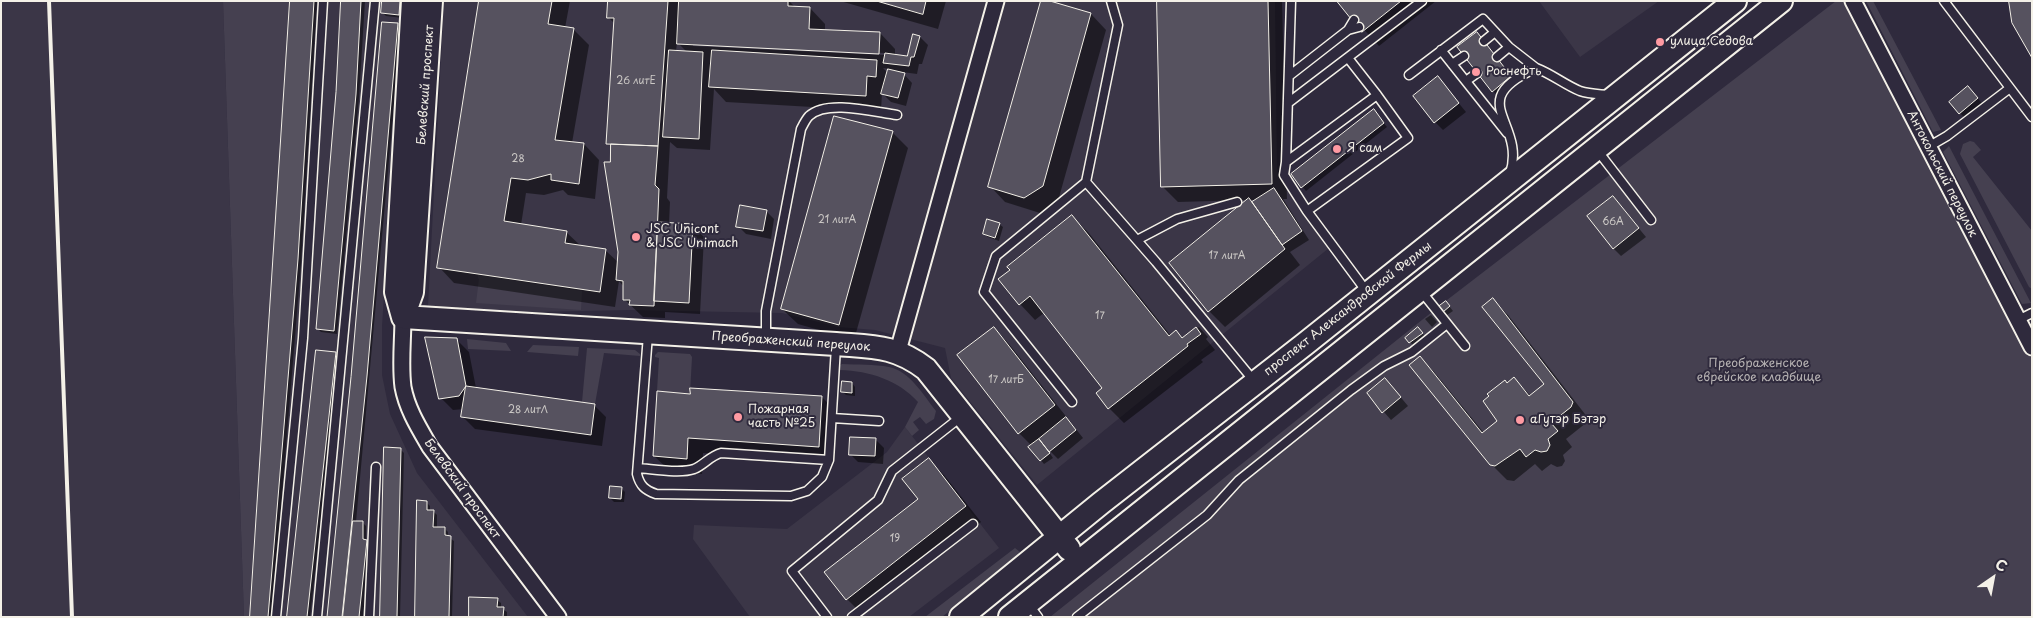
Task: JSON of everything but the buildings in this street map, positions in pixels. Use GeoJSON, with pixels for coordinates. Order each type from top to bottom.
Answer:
{"type":"FeatureCollection","features":[{"type":"Feature","properties":{"kind":"main road","name":"Белевский проспект"},"geometry":{"type":"LineString","coordinates":[[403,317],[396,292],[413,1]]}},
{"type":"Feature","properties":{"kind":"main road","name":"Белевский проспект"},"geometry":{"type":"LineString","coordinates":[[403,317],[412,292],[431,1]]}},
{"type":"Feature","properties":{"kind":"main road","name":"проспект Александровской Фермы"},"geometry":{"type":"LineString","coordinates":[[961,617],[1736,1]]}},
{"type":"Feature","properties":{"kind":"main road"},"geometry":{"type":"LineString","coordinates":[[1025,612],[1080,562],[1596,149],[1774,3]]}},
{"type":"Feature","properties":{"kind":"main road","name":"Преображенский переулок"},"geometry":{"type":"LineString","coordinates":[[403,317],[836,344],[898,351],[912,358],[926,369],[1080,562]]}},
{"type":"Feature","properties":{"kind":"street"},"geometry":{"type":"LineString","coordinates":[[898,351],[996,1]]}},
{"type":"Feature","properties":{"kind":"street","name":"Антокольский переулок"},"geometry":{"type":"LineString","coordinates":[[1853,1],[1928,146],[2025,316],[2032,347]]}},
{"type":"Feature","properties":{"kind":"street","name":"Белевский проспект"},"geometry":{"type":"LineString","coordinates":[[403,317],[403,386],[408,406],[417,426],[430,448],[558,617]]}},
{"type":"Feature","properties":{"kind":"lane"},"geometry":{"type":"LineString","coordinates":[[276,617],[303,338],[323,1]]}},
{"type":"Feature","properties":{"kind":"lane"},"geometry":{"type":"LineString","coordinates":[[317,617],[375,1]]}},
{"type":"Feature","properties":{"kind":"lane"},"geometry":{"type":"LineString","coordinates":[[1072,402],[984,292],[996,256],[1086,182],[1118,25],[1111,1]]}},
{"type":"Feature","properties":{"kind":"lane"},"geometry":{"type":"LineString","coordinates":[[1291,1],[1284,175],[1307,211],[1368,293]]}},
{"type":"Feature","properties":{"kind":"lane"},"geometry":{"type":"LineString","coordinates":[[1288,103],[1422,1]]}},
{"type":"Feature","properties":{"kind":"lane"},"geometry":{"type":"LineString","coordinates":[[1944,1],[2032,117]]}},
{"type":"Feature","properties":{"kind":"lane"},"geometry":{"type":"LineString","coordinates":[[1409,75],[1483,19],[1509,47],[1536,68],[1551,74],[1578,90],[1591,94],[1610,95],[1622,93]]}},
{"type":"Feature","properties":{"kind":"lane"},"geometry":{"type":"LineString","coordinates":[[1289,76],[1348,30],[1354,20]]}},
{"type":"Feature","properties":{"kind":"lane"},"geometry":{"type":"LineString","coordinates":[[1348,30],[1359,27]]}},
{"type":"Feature","properties":{"kind":"lane"},"geometry":{"type":"LineString","coordinates":[[1484,41],[1495,32]]}},
{"type":"Feature","properties":{"kind":"lane"},"geometry":{"type":"LineString","coordinates":[[1497,57],[1509,47]]}},
{"type":"Feature","properties":{"kind":"lane"},"geometry":{"type":"LineString","coordinates":[[1441,50],[1512,140]]}},
{"type":"Feature","properties":{"kind":"lane"},"geometry":{"type":"LineString","coordinates":[[1452,64],[1464,56]]}},
{"type":"Feature","properties":{"kind":"lane"},"geometry":{"type":"LineString","coordinates":[[1307,211],[1408,138],[1348,58]]}},
{"type":"Feature","properties":{"kind":"lane"},"geometry":{"type":"LineString","coordinates":[[1504,186],[1511,172],[1513,157],[1512,140],[1498,105],[1500,95],[1509,84],[1536,68]]}},
{"type":"Feature","properties":{"kind":"lane"},"geometry":{"type":"LineString","coordinates":[[1466,82],[1477,72]]}},
{"type":"Feature","properties":{"kind":"lane"},"geometry":{"type":"LineString","coordinates":[[1928,146],[1947,136],[2010,88]]}},
{"type":"Feature","properties":{"kind":"lane"},"geometry":{"type":"LineString","coordinates":[[1286,162],[1377,95]]}},
{"type":"Feature","properties":{"kind":"lane"},"geometry":{"type":"LineString","coordinates":[[766,340],[766,311],[801,129],[810,116],[822,109],[834,107],[897,115]]}},
{"type":"Feature","properties":{"kind":"lane"},"geometry":{"type":"LineString","coordinates":[[1596,149],[1651,220]]}},
{"type":"Feature","properties":{"kind":"lane"},"geometry":{"type":"LineString","coordinates":[[1086,182],[1137,240],[1255,383]]}},
{"type":"Feature","properties":{"kind":"lane"},"geometry":{"type":"LineString","coordinates":[[1137,240],[1177,219],[1237,202]]}},
{"type":"Feature","properties":{"kind":"lane"},"geometry":{"type":"LineString","coordinates":[[1419,289],[1465,346]]}},
{"type":"Feature","properties":{"kind":"lane"},"geometry":{"type":"LineString","coordinates":[[1077,617],[1207,516],[1239,480],[1351,390],[1384,366],[1412,352],[1447,324]]}},
{"type":"Feature","properties":{"kind":"lane"},"geometry":{"type":"LineString","coordinates":[[648,333],[638,468],[639,483],[647,490],[656,494],[791,496],[807,491],[822,477],[829,460],[836,344]]}},
{"type":"Feature","properties":{"kind":"lane"},"geometry":{"type":"LineString","coordinates":[[827,617],[792,571],[878,500],[892,471],[963,415]]}},
{"type":"Feature","properties":{"kind":"lane"},"geometry":{"type":"LineString","coordinates":[[832,418],[879,420]]}},
{"type":"Feature","properties":{"kind":"lane"},"geometry":{"type":"LineString","coordinates":[[638,468],[686,471],[696,468],[712,456],[721,453],[829,460]]}},
{"type":"Feature","properties":{"kind":"lane"},"geometry":{"type":"LineString","coordinates":[[369,617],[376,467]]}},
{"type":"Feature","properties":{"kind":"lane"},"geometry":{"type":"LineString","coordinates":[[852,617],[973,524]]}},
{"type":"Feature","properties":{"kind":"shaded area"},"geometry":{"type":"Polygon","coordinates":[[[1,1],[223,1],[244,617],[1,617],[1,1]]]}},
{"type":"Feature","properties":{"kind":"shaded area"},"geometry":{"type":"Polygon","coordinates":[[[290,1],[403,1],[382,326],[382,375],[390,414],[417,473],[528,617],[250,617],[290,1]]]}},
{"type":"Feature","properties":{"kind":"shaded area"},"geometry":{"type":"Polygon","coordinates":[[[444,1],[1275,1],[1277,174],[1329,248],[1037,485],[951,378],[945,348],[875,330],[838,327],[782,313],[629,310],[485,313],[428,306],[444,1]]]}},
{"type":"Feature","properties":{"kind":"shaded area"},"geometry":{"type":"Polygon","coordinates":[[[1539,1],[1659,1],[1580,57],[1539,1]]]}},
{"type":"Feature","properties":{"kind":"shaded area"},"geometry":{"type":"Polygon","coordinates":[[[905,427],[999,548],[909,617],[750,617],[693,539],[694,525],[787,529],[887,452],[905,427]]]}},
{"type":"Feature","properties":{"kind":"green space"},"geometry":{"type":"Polygon","coordinates":[[[223,1],[290,1],[250,617],[244,617],[223,1]]]}},
{"type":"Feature","properties":{"kind":"green space","name":"Преображенское еврейское кладбище"},"geometry":{"type":"Polygon","coordinates":[[[1836,1],[1846,1],[2032,360],[2032,617],[1050,617],[1447,300],[1836,1]]]}},
{"type":"Feature","properties":{"kind":"green space"},"geometry":{"type":"Polygon","coordinates":[[[1866,1],[1873,1],[1941,130],[1933,132],[1866,1]]]}},
{"type":"Feature","properties":{"kind":"green space"},"geometry":{"type":"Polygon","coordinates":[[[1970,141],[1974,142],[1981,150],[1973,157],[2032,231],[2032,289],[2029,287],[1960,154],[1963,144],[1970,141]]]}},
{"type":"Feature","properties":{"kind":"green space"},"geometry":{"type":"Polygon","coordinates":[[[1949,146],[2031,303],[2022,304],[1943,152],[1949,146]]]}},
{"type":"Feature","properties":{"kind":"green space"},"geometry":{"type":"Polygon","coordinates":[[[478,275],[582,291],[581,310],[476,303],[478,275]]]}},
{"type":"Feature","properties":{"kind":"green space"},"geometry":{"type":"Polygon","coordinates":[[[467,339],[506,343],[511,351],[468,349],[467,339]]]}},
{"type":"Feature","properties":{"kind":"green space"},"geometry":{"type":"Polygon","coordinates":[[[533,345],[579,347],[578,356],[527,352],[533,345]]]}},
{"type":"Feature","properties":{"kind":"green space"},"geometry":{"type":"Polygon","coordinates":[[[587,348],[635,350],[640,354],[640,356],[604,353],[595,404],[582,402],[587,348]]]}},
{"type":"Feature","properties":{"kind":"green space"},"geometry":{"type":"Polygon","coordinates":[[[658,352],[690,354],[692,357],[690,394],[657,391],[659,358],[655,357],[655,355],[658,352]]]}},
{"type":"Feature","properties":{"kind":"green space"},"geometry":{"type":"Polygon","coordinates":[[[842,364],[883,366],[897,369],[904,373],[936,411],[934,419],[926,424],[920,417],[913,422],[919,430],[912,436],[905,427],[918,402],[892,382],[862,372],[840,370],[837,393],[839,366],[842,364]]]}},
{"type":"Feature","properties":{"kind":"green space"},"geometry":{"type":"Polygon","coordinates":[[[1015,548],[1020,552],[1009,563],[942,617],[925,617],[1015,548]]]}},
{"type":"Feature","properties":{"kind":"railway"},"geometry":{"type":"LineString","coordinates":[[49,1],[72,617]]}},
{"type":"Feature","properties":{"kind":"place","name":"улица Седова"},"geometry":{"type":"Point","coordinates":[1660,42]}},
{"type":"Feature","properties":{"kind":"place","name":"Роснефть"},"geometry":{"type":"Point","coordinates":[1476,72]}},
{"type":"Feature","properties":{"kind":"place","name":"Я сам"},"geometry":{"type":"Point","coordinates":[1337,149]}},
{"type":"Feature","properties":{"kind":"place","name":"JSC Unicont & JSC Unimach"},"geometry":{"type":"Point","coordinates":[636,237]}},
{"type":"Feature","properties":{"kind":"place","name":"Пожарная часть №25"},"geometry":{"type":"Point","coordinates":[738,417]}},
{"type":"Feature","properties":{"kind":"place","name":"аГутэр Бэтэр"},"geometry":{"type":"Point","coordinates":[1520,420]}}]}
